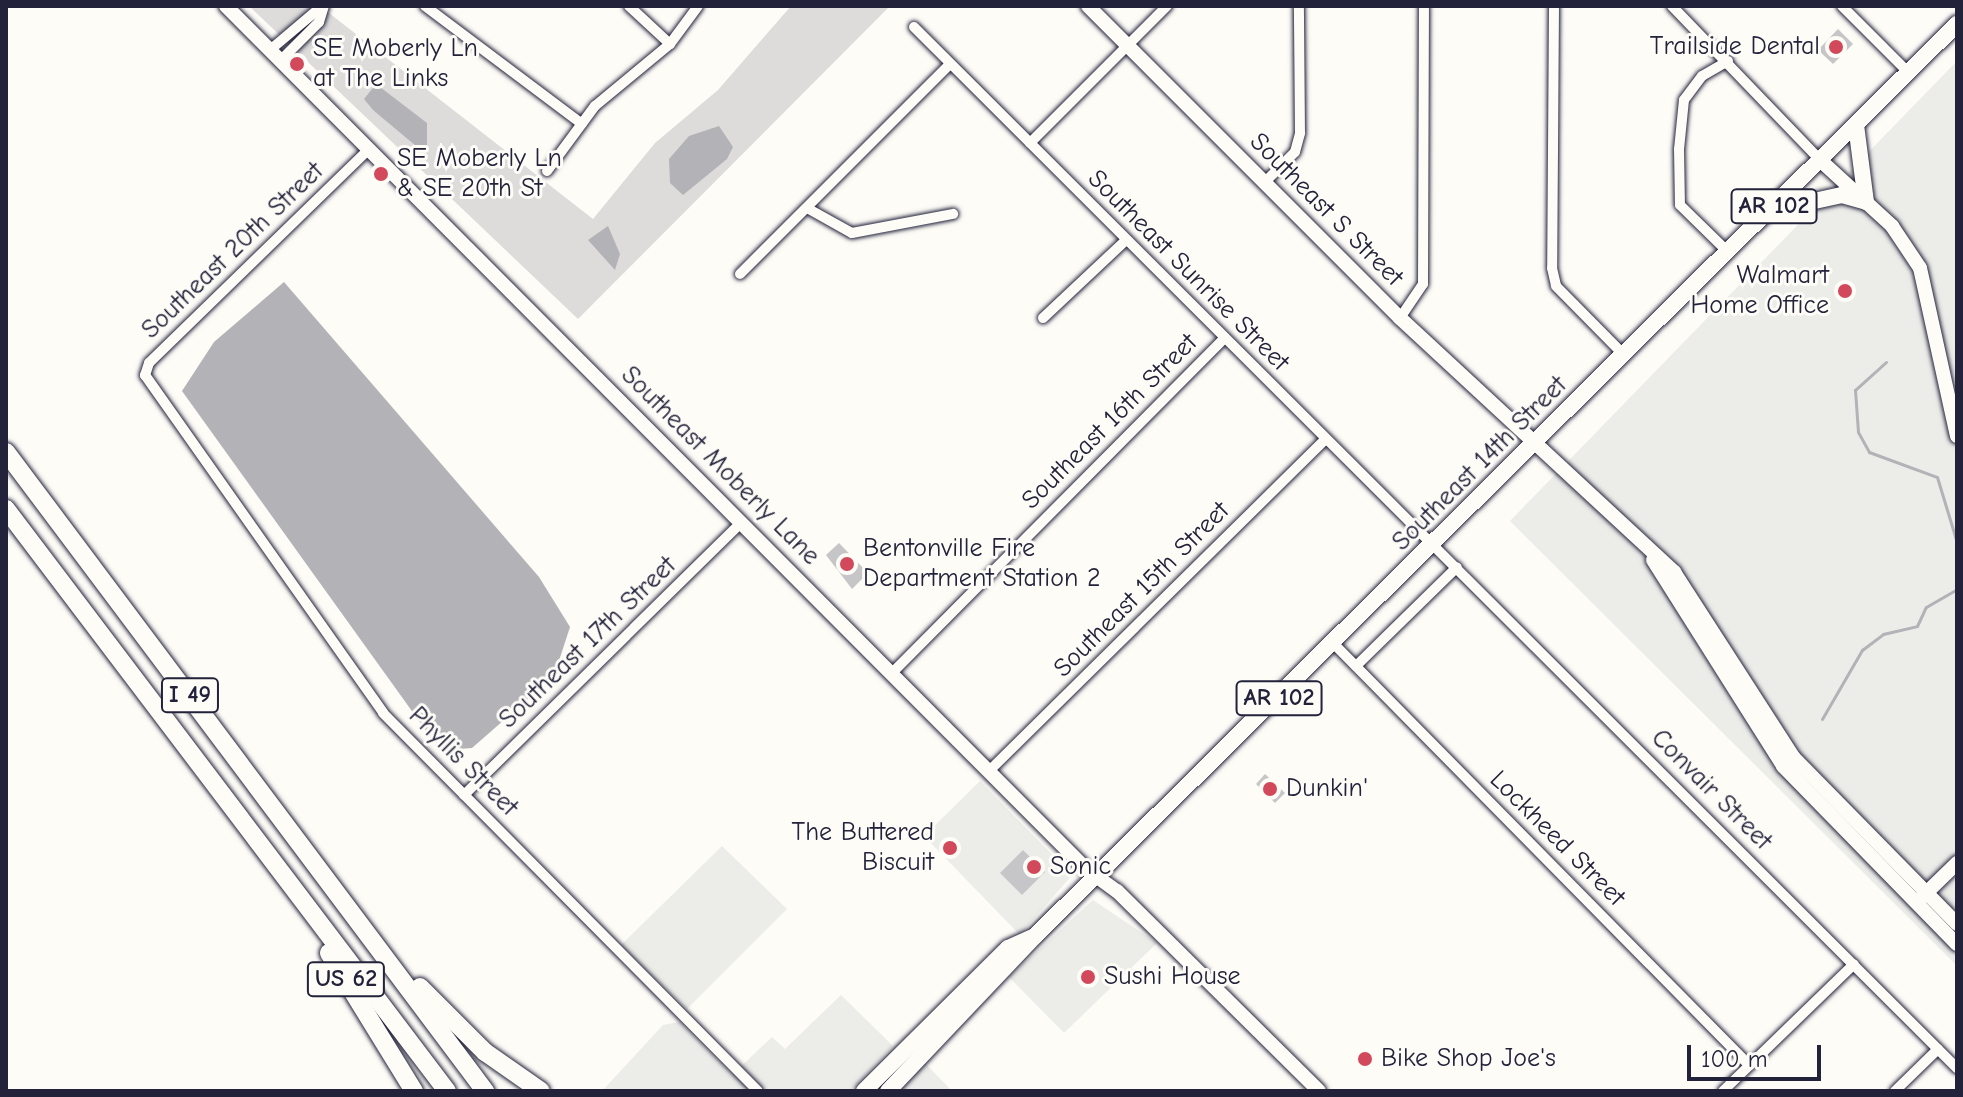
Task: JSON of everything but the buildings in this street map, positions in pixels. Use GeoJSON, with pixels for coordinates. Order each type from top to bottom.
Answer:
{"type":"FeatureCollection","features":[{"type":"Feature","properties":{"kind":"highway","name":"I 49"},"geometry":{"type":"LineString","coordinates":[[6,452],[485,1091]]}},
{"type":"Feature","properties":{"kind":"highway","name":"I 49"},"geometry":{"type":"LineString","coordinates":[[6,509],[447,1091]]}},
{"type":"Feature","properties":{"kind":"highway","name":"US 62"},"geometry":{"type":"LineString","coordinates":[[278,868],[414,1091]]}},
{"type":"Feature","properties":{"kind":"highway","name":"US 62"},"geometry":{"type":"LineString","coordinates":[[373,939],[476,1045],[541,1091]]}},
{"type":"Feature","properties":{"kind":"main road","name":"Southeast 14th Street"},"geometry":{"type":"LineString","coordinates":[[888,1091],[1035,936],[1334,644],[1957,24]]}},
{"type":"Feature","properties":{"kind":"main road"},"geometry":{"type":"LineString","coordinates":[[1769,211],[1842,195],[1866,202],[1856,125]]}},
{"type":"Feature","properties":{"kind":"main road","name":"Southeast 14th Street"},"geometry":{"type":"LineString","coordinates":[[864,1091],[1008,948],[1035,936]]}},
{"type":"Feature","properties":{"kind":"street","name":"Southeast Moberly Lane"},"geometry":{"type":"LineString","coordinates":[[226,6],[988,772],[1319,1091]]}},
{"type":"Feature","properties":{"kind":"street"},"geometry":{"type":"LineString","coordinates":[[270,50],[323,6]]}},
{"type":"Feature","properties":{"kind":"street"},"geometry":{"type":"LineString","coordinates":[[280,61],[319,22],[323,6]]}},
{"type":"Feature","properties":{"kind":"street"},"geometry":{"type":"LineString","coordinates":[[425,6],[582,124]]}},
{"type":"Feature","properties":{"kind":"street"},"geometry":{"type":"LineString","coordinates":[[629,6],[670,44]]}},
{"type":"Feature","properties":{"kind":"street"},"geometry":{"type":"LineString","coordinates":[[547,171],[582,124],[670,44],[698,6]]}},
{"type":"Feature","properties":{"kind":"street","name":"Southeast S Street"},"geometry":{"type":"LineString","coordinates":[[1088,6],[1400,318],[1653,560],[1698,599],[1812,780],[1921,898]]}},
{"type":"Feature","properties":{"kind":"street"},"geometry":{"type":"LineString","coordinates":[[1030,143],[1167,6]]}},
{"type":"Feature","properties":{"kind":"street"},"geometry":{"type":"LineString","coordinates":[[1265,182],[1295,152],[1300,133],[1299,6]]}},
{"type":"Feature","properties":{"kind":"street"},"geometry":{"type":"LineString","coordinates":[[1400,318],[1423,284],[1424,6]]}},
{"type":"Feature","properties":{"kind":"street"},"geometry":{"type":"LineString","coordinates":[[1554,6],[1552,268],[1556,286],[1624,355]]}},
{"type":"Feature","properties":{"kind":"street"},"geometry":{"type":"LineString","coordinates":[[1672,6],[1820,160],[1866,202],[1920,268],[1957,436]]}},
{"type":"Feature","properties":{"kind":"street"},"geometry":{"type":"LineString","coordinates":[[1842,6],[1908,72]]}},
{"type":"Feature","properties":{"kind":"street","name":"Southeast Sunrise Street"},"geometry":{"type":"LineString","coordinates":[[914,27],[1125,241],[1434,544]]}},
{"type":"Feature","properties":{"kind":"street"},"geometry":{"type":"LineString","coordinates":[[1728,61],[1702,76],[1684,100],[1679,149],[1680,205],[1728,252]]}},
{"type":"Feature","properties":{"kind":"street"},"geometry":{"type":"LineString","coordinates":[[740,274],[950,64]]}},
{"type":"Feature","properties":{"kind":"street","name":"Southeast 20th Street"},"geometry":{"type":"LineString","coordinates":[[179,429],[149,385],[149,363],[367,151]]}},
{"type":"Feature","properties":{"kind":"street"},"geometry":{"type":"LineString","coordinates":[[807,208],[852,233],[953,214]]}},
{"type":"Feature","properties":{"kind":"street"},"geometry":{"type":"LineString","coordinates":[[1043,318],[1125,241]]}},
{"type":"Feature","properties":{"kind":"street","name":"Southeast 16th Street"},"geometry":{"type":"LineString","coordinates":[[892,673],[1225,338]]}},
{"type":"Feature","properties":{"kind":"street","name":"Phyllis Street"},"geometry":{"type":"LineString","coordinates":[[179,429],[383,713],[758,1091]]}},
{"type":"Feature","properties":{"kind":"street","name":"Southeast 15th Street"},"geometry":{"type":"LineString","coordinates":[[988,772],[1326,439]]}},
{"type":"Feature","properties":{"kind":"street","name":"Southeast 17th Street"},"geometry":{"type":"LineString","coordinates":[[464,795],[742,522]]}},
{"type":"Feature","properties":{"kind":"street","name":"Convair Street"},"geometry":{"type":"LineString","coordinates":[[1434,544],[1957,1068]]}},
{"type":"Feature","properties":{"kind":"street"},"geometry":{"type":"LineString","coordinates":[[1356,666],[1457,567]]}},
{"type":"Feature","properties":{"kind":"street","name":"Lockheed Street"},"geometry":{"type":"LineString","coordinates":[[1334,644],[1749,1065]]}},
{"type":"Feature","properties":{"kind":"street"},"geometry":{"type":"LineString","coordinates":[[1921,898],[1957,863]]}},
{"type":"Feature","properties":{"kind":"street"},"geometry":{"type":"LineString","coordinates":[[1921,898],[1957,924]]}},
{"type":"Feature","properties":{"kind":"street"},"geometry":{"type":"LineString","coordinates":[[1921,898],[1957,944]]}},
{"type":"Feature","properties":{"kind":"street"},"geometry":{"type":"LineString","coordinates":[[1723,1091],[1854,964]]}},
{"type":"Feature","properties":{"kind":"street"},"geometry":{"type":"LineString","coordinates":[[1895,1091],[1938,1049]]}},
{"type":"Feature","properties":{"kind":"shaded area"},"geometry":{"type":"Polygon","coordinates":[[[249,6],[320,6],[593,219],[655,143],[718,90],[791,6],[890,6],[578,319],[249,6]]]}},
{"type":"Feature","properties":{"kind":"shaded area","name":"Walmart Home Office"},"geometry":{"type":"Polygon","coordinates":[[[1957,61],[1957,966],[1510,521],[1957,61]]]}},
{"type":"Feature","properties":{"kind":"shaded area"},"geometry":{"type":"Polygon","coordinates":[[[376,84],[427,123],[427,145],[416,146],[373,110],[364,99],[376,84]]]}},
{"type":"Feature","properties":{"kind":"shaded area"},"geometry":{"type":"Polygon","coordinates":[[[719,126],[733,147],[727,159],[683,195],[670,183],[669,159],[689,136],[719,126]]]}},
{"type":"Feature","properties":{"kind":"shaded area"},"geometry":{"type":"Polygon","coordinates":[[[608,226],[620,254],[615,270],[588,240],[608,226]]]}},
{"type":"Feature","properties":{"kind":"shaded area"},"geometry":{"type":"Polygon","coordinates":[[[284,282],[539,577],[570,627],[554,676],[472,748],[445,750],[432,739],[182,391],[214,342],[284,282]]]}},
{"type":"Feature","properties":{"kind":"shaded area"},"geometry":{"type":"Polygon","coordinates":[[[980,781],[1072,875],[1020,935],[924,836],[980,781]]]}},
{"type":"Feature","properties":{"kind":"shaded area"},"geometry":{"type":"Polygon","coordinates":[[[722,846],[787,909],[687,1009],[621,945],[722,846]]]}},
{"type":"Feature","properties":{"kind":"shaded area"},"geometry":{"type":"Polygon","coordinates":[[[1093,900],[1157,943],[1064,1033],[1009,977],[1093,900]]]}},
{"type":"Feature","properties":{"kind":"shaded area"},"geometry":{"type":"Polygon","coordinates":[[[841,995],[893,1046],[850,1091],[602,1091],[663,1025],[679,1022],[732,1075],[772,1037],[785,1049],[841,995]]]}},
{"type":"Feature","properties":{"kind":"shaded area"},"geometry":{"type":"Polygon","coordinates":[[[923,1061],[952,1091],[893,1091],[923,1061]]]}},
{"type":"Feature","properties":{"kind":"waterway"},"geometry":{"type":"LineString","coordinates":[[1886,362],[1855,390],[1858,432],[1869,452],[1937,477],[1957,543]]}},
{"type":"Feature","properties":{"kind":"waterway"},"geometry":{"type":"LineString","coordinates":[[1822,719],[1862,650],[1883,634],[1917,626],[1926,607],[1957,589]]}},
{"type":"Feature","properties":{"kind":"place","name":"Trailside Dental"},"geometry":{"type":"Point","coordinates":[1836,47]}},
{"type":"Feature","properties":{"kind":"place","name":"SE Moberly Ln at The Links"},"geometry":{"type":"Point","coordinates":[297,64]}},
{"type":"Feature","properties":{"kind":"place","name":"SE Moberly Ln & SE 20th St"},"geometry":{"type":"Point","coordinates":[381,174]}},
{"type":"Feature","properties":{"kind":"place","name":"Walmart Home Office"},"geometry":{"type":"Point","coordinates":[1845,291]}},
{"type":"Feature","properties":{"kind":"place","name":"Bentonville Fire Department Station 2"},"geometry":{"type":"Point","coordinates":[847,564]}},
{"type":"Feature","properties":{"kind":"place","name":"Dunkin'"},"geometry":{"type":"Point","coordinates":[1270,789]}},
{"type":"Feature","properties":{"kind":"place","name":"The Buttered Biscuit"},"geometry":{"type":"Point","coordinates":[950,848]}},
{"type":"Feature","properties":{"kind":"place","name":"Sonic"},"geometry":{"type":"Point","coordinates":[1034,867]}},
{"type":"Feature","properties":{"kind":"place","name":"Sushi House"},"geometry":{"type":"Point","coordinates":[1088,977]}},
{"type":"Feature","properties":{"kind":"place","name":"Bike Shop Joe's"},"geometry":{"type":"Point","coordinates":[1365,1059]}}]}
